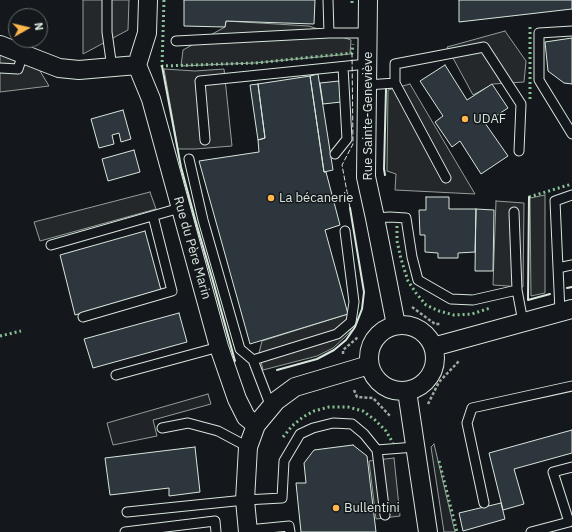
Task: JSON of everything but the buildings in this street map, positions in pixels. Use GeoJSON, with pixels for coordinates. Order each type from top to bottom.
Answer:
{"type":"FeatureCollection","features":[{"type":"Feature","properties":{"kind":"street"},"geometry":{"type":"LineString","coordinates":[[0,45],[59,68],[79,70],[137,65],[147,33],[148,0]]}},
{"type":"Feature","properties":{"kind":"street","name":"Rue Sainte-Geneviève"},"geometry":{"type":"LineString","coordinates":[[368,0],[366,177],[396,325]]}},
{"type":"Feature","properties":{"kind":"street","name":"Rue du Père Marin"},"geometry":{"type":"LineString","coordinates":[[137,65],[151,98],[219,347],[237,399],[246,417],[256,425]]}},
{"type":"Feature","properties":{"kind":"street"},"geometry":{"type":"LineString","coordinates":[[433,347],[566,310]]}},
{"type":"Feature","properties":{"kind":"street"},"geometry":{"type":"LineString","coordinates":[[396,325],[411,326],[425,334],[433,347],[435,362],[430,375],[420,386],[407,390],[394,390],[383,385],[374,376],[369,365],[369,352],[374,339],[383,330],[396,325]]}},
{"type":"Feature","properties":{"kind":"street"},"geometry":{"type":"LineString","coordinates":[[248,531],[245,500],[248,447],[256,425],[276,401],[296,387],[369,365]]}},
{"type":"Feature","properties":{"kind":"street"},"geometry":{"type":"LineString","coordinates":[[407,390],[428,532]]}},
{"type":"Feature","properties":{"kind":"lane"},"geometry":{"type":"LineString","coordinates":[[107,0],[107,32],[112,68]]}},
{"type":"Feature","properties":{"kind":"lane"},"geometry":{"type":"LineString","coordinates":[[328,0],[329,33]]}},
{"type":"Feature","properties":{"kind":"lane"},"geometry":{"type":"LineString","coordinates":[[572,31],[539,33],[539,80],[572,134]]}},
{"type":"Feature","properties":{"kind":"lane"},"geometry":{"type":"LineString","coordinates":[[176,40],[329,33],[368,33]]}},
{"type":"Feature","properties":{"kind":"lane"},"geometry":{"type":"LineString","coordinates":[[446,178],[395,83],[395,64],[484,47],[521,104],[519,151]]}},
{"type":"Feature","properties":{"kind":"lane"},"geometry":{"type":"LineString","coordinates":[[0,68],[18,69],[23,54]]}},
{"type":"Feature","properties":{"kind":"lane"},"geometry":{"type":"LineString","coordinates":[[205,140],[200,82],[367,64]]}},
{"type":"Feature","properties":{"kind":"lane"},"geometry":{"type":"LineString","coordinates":[[335,154],[347,139],[343,67]]}},
{"type":"Feature","properties":{"kind":"lane"},"geometry":{"type":"LineString","coordinates":[[367,85],[395,83]]}},
{"type":"Feature","properties":{"kind":"lane"},"geometry":{"type":"LineString","coordinates":[[189,159],[203,220],[240,349],[253,360],[271,407]]}},
{"type":"Feature","properties":{"kind":"lane"},"geometry":{"type":"LineString","coordinates":[[566,310],[558,268],[555,201],[572,195]]}},
{"type":"Feature","properties":{"kind":"lane"},"geometry":{"type":"LineString","coordinates":[[51,245],[180,208]]}},
{"type":"Feature","properties":{"kind":"lane"},"geometry":{"type":"LineString","coordinates":[[514,212],[517,290],[523,322]]}},
{"type":"Feature","properties":{"kind":"lane"},"geometry":{"type":"LineString","coordinates":[[83,317],[172,292],[153,216]]}},
{"type":"Feature","properties":{"kind":"lane"},"geometry":{"type":"LineString","coordinates":[[375,218],[406,218],[412,257],[418,280],[451,299],[473,300],[517,290]]}},
{"type":"Feature","properties":{"kind":"lane"},"geometry":{"type":"LineString","coordinates":[[253,360],[337,334],[351,322],[354,302],[345,231]]}},
{"type":"Feature","properties":{"kind":"lane"},"geometry":{"type":"LineString","coordinates":[[558,268],[572,265]]}},
{"type":"Feature","properties":{"kind":"lane"},"geometry":{"type":"LineString","coordinates":[[116,375],[219,347]]}},
{"type":"Feature","properties":{"kind":"lane"},"geometry":{"type":"LineString","coordinates":[[484,503],[467,424],[472,408],[572,386]]}},
{"type":"Feature","properties":{"kind":"lane"},"geometry":{"type":"LineString","coordinates":[[162,428],[188,423],[218,431],[248,447]]}},
{"type":"Feature","properties":{"kind":"lane"},"geometry":{"type":"LineString","coordinates":[[127,512],[245,500],[282,498],[284,461],[300,434],[313,428],[333,423],[352,424],[364,434],[377,450],[384,515]]}},
{"type":"Feature","properties":{"kind":"lane"},"geometry":{"type":"LineString","coordinates":[[377,450],[415,447]]}},
{"type":"Feature","properties":{"kind":"lane"},"geometry":{"type":"LineString","coordinates":[[531,532],[569,522],[553,472],[572,467]]}},
{"type":"Feature","properties":{"kind":"lane"},"geometry":{"type":"LineString","coordinates":[[125,532],[215,522],[216,532]]}},
{"type":"Feature","properties":{"kind":"lane"},"geometry":{"type":"LineString","coordinates":[[248,531],[289,526],[290,532]]}},
{"type":"Feature","properties":{"kind":"path"},"geometry":{"type":"LineString","coordinates":[[428,405],[439,382],[460,360]]}},
{"type":"Feature","properties":{"kind":"path"},"geometry":{"type":"LineString","coordinates":[[354,390],[357,396],[373,398],[392,418]]}},
{"type":"Feature","properties":{"kind":"shaded area"},"geometry":{"type":"Polygon","coordinates":[[[83,0],[129,0],[128,30],[83,54],[83,0]]]}},
{"type":"Feature","properties":{"kind":"shaded area"},"geometry":{"type":"Polygon","coordinates":[[[226,21],[309,26],[351,40],[350,54],[255,63],[181,66],[183,50],[225,27],[226,21]]]}},
{"type":"Feature","properties":{"kind":"shaded area"},"geometry":{"type":"Polygon","coordinates":[[[505,31],[526,61],[524,82],[493,84],[473,95],[447,47],[505,31]]]}},
{"type":"Feature","properties":{"kind":"shaded area"},"geometry":{"type":"Polygon","coordinates":[[[0,49],[34,61],[49,86],[0,92],[0,49]]]}},
{"type":"Feature","properties":{"kind":"shaded area"},"geometry":{"type":"Polygon","coordinates":[[[164,69],[195,71],[224,69],[232,146],[178,149],[164,69]]]}},
{"type":"Feature","properties":{"kind":"shaded area"},"geometry":{"type":"Polygon","coordinates":[[[410,84],[475,194],[395,190],[396,174],[387,171],[388,90],[410,84]]]}},
{"type":"Feature","properties":{"kind":"shaded area"},"geometry":{"type":"Polygon","coordinates":[[[150,192],[156,209],[40,241],[34,222],[150,192]]]}},
{"type":"Feature","properties":{"kind":"shaded area"},"geometry":{"type":"Polygon","coordinates":[[[545,195],[545,293],[531,296],[530,198],[545,195]]]}},
{"type":"Feature","properties":{"kind":"shaded area"},"geometry":{"type":"Polygon","coordinates":[[[496,201],[524,203],[523,287],[493,285],[496,201]]]}},
{"type":"Feature","properties":{"kind":"shaded area"},"geometry":{"type":"Polygon","coordinates":[[[348,314],[351,331],[333,348],[317,356],[263,370],[259,353],[262,341],[348,314]]]}},
{"type":"Feature","properties":{"kind":"shaded area"},"geometry":{"type":"Polygon","coordinates":[[[208,394],[211,404],[153,420],[157,436],[113,445],[107,423],[208,394]]]}},
{"type":"Feature","properties":{"kind":"shaded area"},"geometry":{"type":"Polygon","coordinates":[[[434,444],[455,532],[444,532],[431,447],[434,444]]]}},
{"type":"Feature","properties":{"kind":"shaded area"},"geometry":{"type":"Polygon","coordinates":[[[394,458],[400,516],[376,519],[369,461],[394,458]]]}},
{"type":"Feature","properties":{"kind":"hedge"},"geometry":{"type":"LineString","coordinates":[[164,0],[162,66],[255,63],[352,53],[353,44]]}},
{"type":"Feature","properties":{"kind":"hedge"},"geometry":{"type":"LineString","coordinates":[[530,25],[530,99]]}},
{"type":"Feature","properties":{"kind":"hedge"},"geometry":{"type":"LineString","coordinates":[[529,197],[572,184]]}},
{"type":"Feature","properties":{"kind":"hedge"},"geometry":{"type":"LineString","coordinates":[[397,226],[397,241],[408,281],[426,305],[439,311],[454,315],[472,314],[490,308]]}},
{"type":"Feature","properties":{"kind":"hedge"},"geometry":{"type":"LineString","coordinates":[[0,336],[21,331]]}},
{"type":"Feature","properties":{"kind":"hedge"},"geometry":{"type":"LineString","coordinates":[[283,437],[292,426],[303,417],[314,411],[329,407],[348,407],[363,411],[375,420],[386,431],[393,443]]}},
{"type":"Feature","properties":{"kind":"hedge"},"geometry":{"type":"LineString","coordinates":[[439,461],[457,532]]}},
{"type":"Feature","properties":{"kind":"fence"},"geometry":{"type":"LineString","coordinates":[[350,208],[342,165],[353,144],[352,53]]}},
{"type":"Feature","properties":{"kind":"wall"},"geometry":{"type":"LineString","coordinates":[[162,66],[181,167],[235,361]]}},
{"type":"Feature","properties":{"kind":"wall"},"geometry":{"type":"LineString","coordinates":[[385,175],[386,89]]}},
{"type":"Feature","properties":{"kind":"wall"},"geometry":{"type":"LineString","coordinates":[[529,197],[528,300],[550,294]]}},
{"type":"Feature","properties":{"kind":"wall"},"geometry":{"type":"LineString","coordinates":[[277,370],[317,359],[334,350],[346,340],[355,327],[362,309],[364,292],[350,208]]}},
{"type":"Feature","properties":{"kind":"wall"},"geometry":{"type":"LineString","coordinates":[[567,288],[572,287]]}},
{"type":"Feature","properties":{"kind":"place","name":"UDAF"},"geometry":{"type":"Point","coordinates":[465,119]}},
{"type":"Feature","properties":{"kind":"place","name":"La bécanerie"},"geometry":{"type":"Point","coordinates":[271,198]}},
{"type":"Feature","properties":{"kind":"place","name":"Bullentini"},"geometry":{"type":"Point","coordinates":[336,508]}}]}
